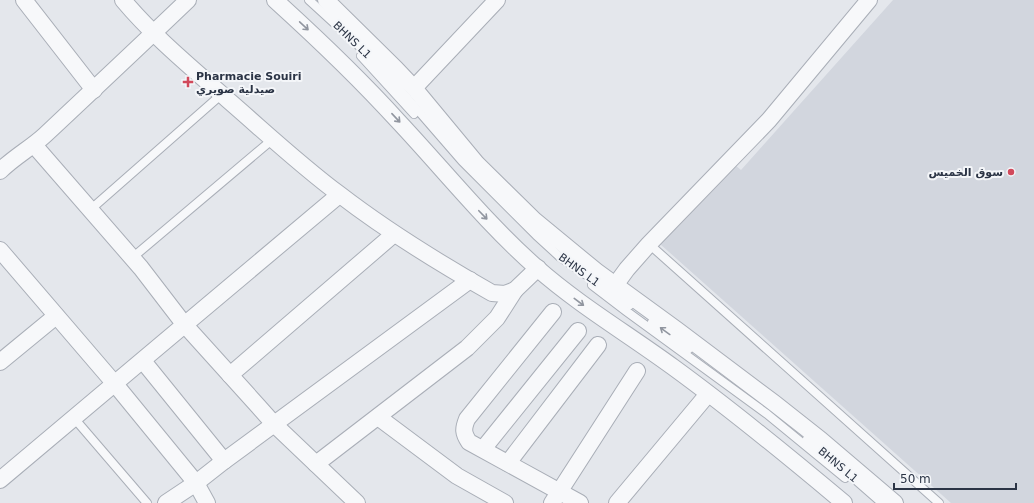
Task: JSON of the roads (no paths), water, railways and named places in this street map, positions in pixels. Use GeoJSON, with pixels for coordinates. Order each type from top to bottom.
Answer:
{"type":"FeatureCollection","features":[{"type":"Feature","properties":{"kind":"street"},"geometry":{"type":"LineString","coordinates":[[24,0],[94,90]]}},
{"type":"Feature","properties":{"kind":"street"},"geometry":{"type":"LineString","coordinates":[[123,0],[139,20],[154,34],[308,170],[339,195],[394,234],[492,293],[505,294],[515,290]]}},
{"type":"Feature","properties":{"kind":"street"},"geometry":{"type":"LineString","coordinates":[[4,161],[34,145],[154,34],[188,0]]}},
{"type":"Feature","properties":{"kind":"street"},"geometry":{"type":"LineString","coordinates":[[275,0],[332,52],[425,150],[503,237],[538,268],[586,307],[654,354],[778,447],[844,503]]}},
{"type":"Feature","properties":{"kind":"street"},"geometry":{"type":"LineString","coordinates":[[326,0],[365,37],[414,88],[478,164],[505,192],[565,246],[774,403],[821,440],[895,503]]}},
{"type":"Feature","properties":{"kind":"street"},"geometry":{"type":"LineString","coordinates":[[414,88],[497,0]]}},
{"type":"Feature","properties":{"kind":"street"},"geometry":{"type":"LineString","coordinates":[[616,284],[649,244],[768,120],[869,0]]}},
{"type":"Feature","properties":{"kind":"street"},"geometry":{"type":"LineString","coordinates":[[34,145],[132,258],[184,324],[274,424],[357,503]]}},
{"type":"Feature","properties":{"kind":"street"},"geometry":{"type":"LineString","coordinates":[[0,480],[339,195]]}},
{"type":"Feature","properties":{"kind":"street"},"geometry":{"type":"LineString","coordinates":[[230,375],[394,234]]}},
{"type":"Feature","properties":{"kind":"street"},"geometry":{"type":"LineString","coordinates":[[0,250],[115,384],[196,483],[207,503]]}},
{"type":"Feature","properties":{"kind":"street"},"geometry":{"type":"LineString","coordinates":[[316,464],[468,348],[497,318],[515,290],[538,268]]}},
{"type":"Feature","properties":{"kind":"street"},"geometry":{"type":"LineString","coordinates":[[166,503],[196,483],[470,280]]}},
{"type":"Feature","properties":{"kind":"street"},"geometry":{"type":"LineString","coordinates":[[553,312],[467,419],[463,428],[464,435],[469,442],[508,463],[556,497],[580,503]]}},
{"type":"Feature","properties":{"kind":"street"},"geometry":{"type":"LineString","coordinates":[[0,362],[56,316]]}},
{"type":"Feature","properties":{"kind":"street"},"geometry":{"type":"LineString","coordinates":[[483,449],[578,331]]}},
{"type":"Feature","properties":{"kind":"street"},"geometry":{"type":"LineString","coordinates":[[508,463],[598,345]]}},
{"type":"Feature","properties":{"kind":"street"},"geometry":{"type":"LineString","coordinates":[[143,361],[224,461]]}},
{"type":"Feature","properties":{"kind":"street"},"geometry":{"type":"LineString","coordinates":[[556,497],[637,371]]}},
{"type":"Feature","properties":{"kind":"street"},"geometry":{"type":"LineString","coordinates":[[617,503],[708,394]]}},
{"type":"Feature","properties":{"kind":"street"},"geometry":{"type":"LineString","coordinates":[[378,417],[457,476],[505,503]]}},
{"type":"Feature","properties":{"kind":"lane","name":"BHNS L1"},"geometry":{"type":"LineString","coordinates":[[302,0],[350,44],[462,167],[544,248],[626,311],[767,414],[876,503]]}},
{"type":"Feature","properties":{"kind":"lane","name":"BHNS L1"},"geometry":{"type":"LineString","coordinates":[[309,0],[356,43],[390,78],[462,161],[560,257],[630,306],[786,422],[882,503]]}},
{"type":"Feature","properties":{"kind":"lane"},"geometry":{"type":"LineString","coordinates":[[90,210],[222,94]]}},
{"type":"Feature","properties":{"kind":"lane"},"geometry":{"type":"LineString","coordinates":[[132,258],[273,139]]}},
{"type":"Feature","properties":{"kind":"lane"},"geometry":{"type":"LineString","coordinates":[[649,244],[938,503]]}},
{"type":"Feature","properties":{"kind":"lane"},"geometry":{"type":"LineString","coordinates":[[74,418],[147,503]]}},
{"type":"Feature","properties":{"kind":"place","name":"Pharmacie Souiri صيدلية صويري"},"geometry":{"type":"Point","coordinates":[188,82]}},
{"type":"Feature","properties":{"kind":"place","name":"سوق الخميس"},"geometry":{"type":"Point","coordinates":[1011,172]}}]}
